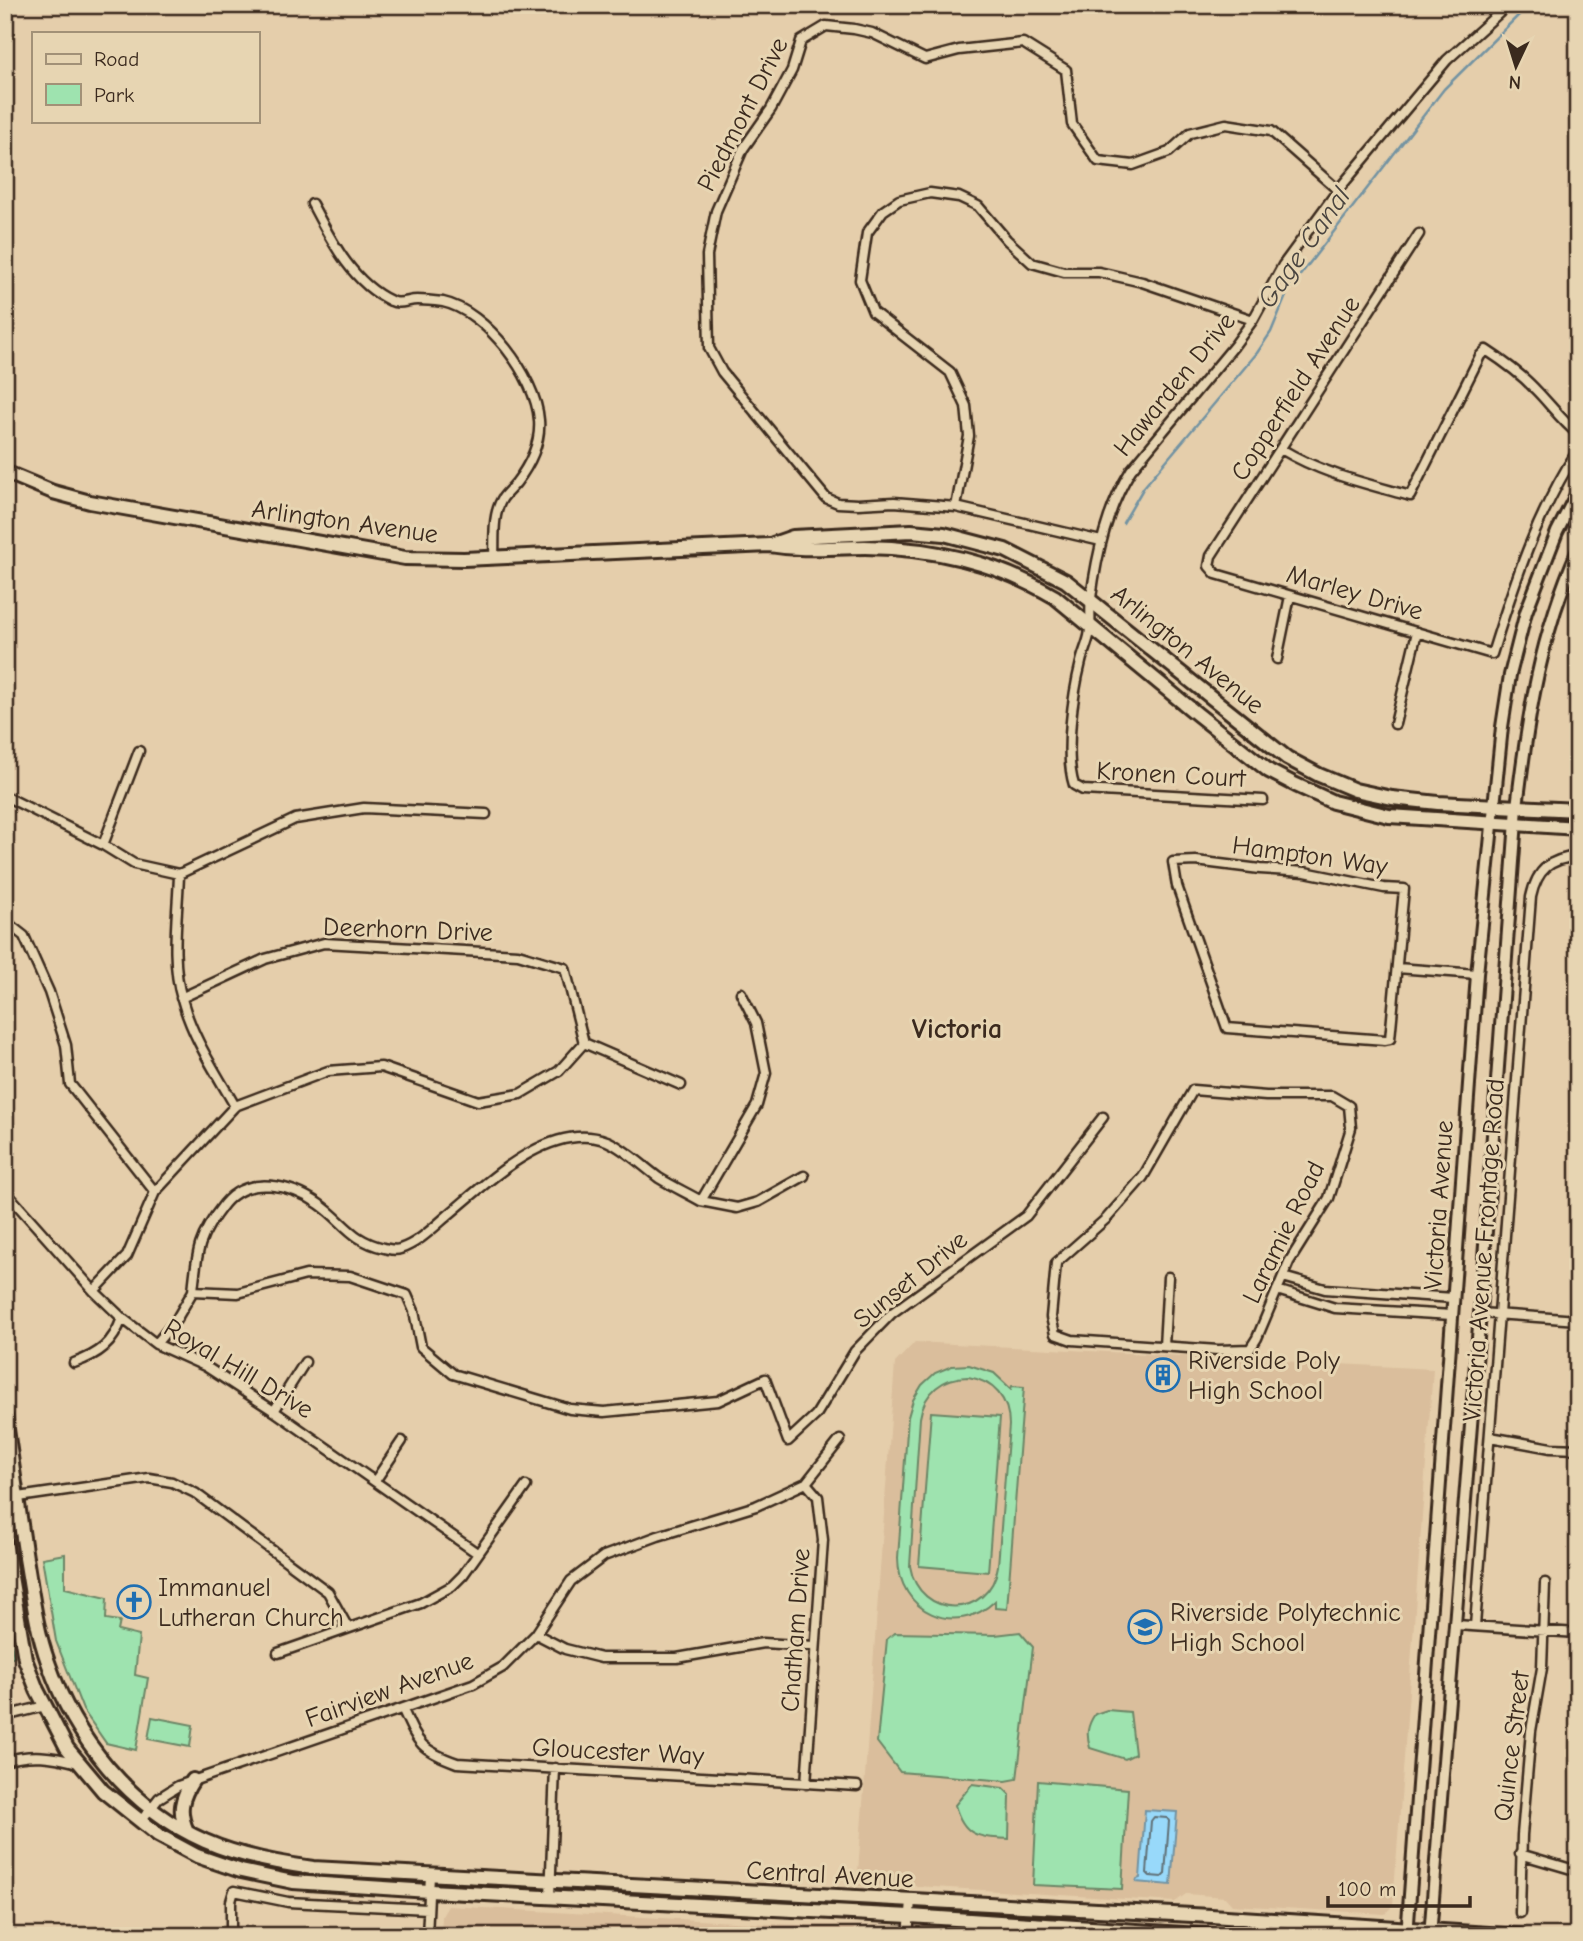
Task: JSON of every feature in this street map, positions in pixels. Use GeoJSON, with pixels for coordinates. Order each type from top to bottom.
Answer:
{"type":"FeatureCollection","features":[{"type":"Feature","properties":{"kind":"main road","name":"Arlington Avenue"},"geometry":{"type":"LineString","coordinates":[[5,472],[53,492],[90,502],[377,554],[433,559],[769,545],[798,550],[902,548],[975,561],[1028,581],[1055,597],[1269,771],[1333,802],[1389,816],[1578,828]]}},
{"type":"Feature","properties":{"kind":"main road","name":"Victoria Avenue"},"geometry":{"type":"LineString","coordinates":[[1408,1932],[1477,974],[1504,714],[1525,612],[1578,491]]}},
{"type":"Feature","properties":{"kind":"main road","name":"Arlington Avenue"},"geometry":{"type":"LineString","coordinates":[[769,545],[793,537],[884,531],[944,534],[1006,550],[1066,581],[1287,758],[1319,775],[1355,790],[1392,798],[1578,810]]}},
{"type":"Feature","properties":{"kind":"main road","name":"Victoria Avenue"},"geometry":{"type":"LineString","coordinates":[[1430,1933],[1506,977],[1507,909],[1515,824],[1526,729],[1543,646],[1578,550]]}},
{"type":"Feature","properties":{"kind":"main road"},"geometry":{"type":"LineString","coordinates":[[5,1416],[11,1498],[47,1660],[71,1718],[97,1756]]}},
{"type":"Feature","properties":{"kind":"main road","name":"Central Avenue"},"geometry":{"type":"LineString","coordinates":[[5,1541],[21,1640],[30,1674],[67,1748],[103,1791],[158,1835],[197,1856],[257,1876],[293,1882],[429,1891],[909,1916],[1213,1936]]}},
{"type":"Feature","properties":{"kind":"main road"},"geometry":{"type":"LineString","coordinates":[[45,1706],[60,1713],[83,1749],[97,1756]]}},
{"type":"Feature","properties":{"kind":"main road","name":"Central Avenue"},"geometry":{"type":"LineString","coordinates":[[97,1756],[151,1807],[187,1831],[227,1850],[279,1864],[430,1875],[1211,1916],[1408,1932],[1520,1936]]}},
{"type":"Feature","properties":{"kind":"main road"},"geometry":{"type":"LineString","coordinates":[[187,1831],[181,1808],[184,1795],[194,1780]]}},
{"type":"Feature","properties":{"kind":"street","name":"Hawarden Drive"},"geometry":{"type":"LineString","coordinates":[[1076,788],[1072,781],[1071,712],[1090,624],[1090,599],[1101,541],[1118,492],[1132,470],[1253,320],[1283,265],[1338,190],[1447,60],[1508,5]]}},
{"type":"Feature","properties":{"kind":"street","name":"Piedmont Drive"},"geometry":{"type":"LineString","coordinates":[[1101,541],[956,507],[894,502],[848,504],[826,498],[722,372],[709,348],[707,255],[716,211],[743,149],[771,109],[792,69],[801,41],[826,26],[854,29],[872,33],[925,59],[959,50],[1023,43],[1066,70],[1072,124],[1098,161],[1133,165],[1169,152],[1190,133],[1226,124],[1271,131],[1338,190]]}},
{"type":"Feature","properties":{"kind":"street"},"geometry":{"type":"LineString","coordinates":[[956,507],[969,436],[966,406],[950,372],[873,312],[860,280],[867,233],[883,211],[899,200],[930,193],[960,197],[978,206],[1007,240],[1032,263],[1064,272],[1099,272],[1142,282],[1253,320]]}},
{"type":"Feature","properties":{"kind":"street"},"geometry":{"type":"LineString","coordinates":[[312,204],[346,264],[378,293],[394,303],[417,300],[445,302],[475,316],[489,327],[521,369],[539,420],[537,444],[526,469],[502,499],[497,512],[495,557]]}},
{"type":"Feature","properties":{"kind":"street","name":"Copperfield Avenue"},"geometry":{"type":"LineString","coordinates":[[1209,566],[1211,556],[1419,234]]}},
{"type":"Feature","properties":{"kind":"street"},"geometry":{"type":"LineString","coordinates":[[1281,449],[1309,465],[1410,496],[1480,356],[1486,350],[1520,374],[1559,419],[1578,434]]}},
{"type":"Feature","properties":{"kind":"street","name":"Marley Drive"},"geometry":{"type":"LineString","coordinates":[[1209,566],[1216,574],[1492,654],[1530,544],[1556,487],[1578,450]]}},
{"type":"Feature","properties":{"kind":"street"},"geometry":{"type":"LineString","coordinates":[[1277,659],[1290,596]]}},
{"type":"Feature","properties":{"kind":"street"},"geometry":{"type":"LineString","coordinates":[[1395,724],[1417,632]]}},
{"type":"Feature","properties":{"kind":"street"},"geometry":{"type":"LineString","coordinates":[[103,845],[139,751]]}},
{"type":"Feature","properties":{"kind":"street","name":"Kronen Court"},"geometry":{"type":"LineString","coordinates":[[1076,788],[1263,800]]}},
{"type":"Feature","properties":{"kind":"street"},"geometry":{"type":"LineString","coordinates":[[5,796],[134,863],[179,874],[295,819],[364,808],[485,814]]}},
{"type":"Feature","properties":{"kind":"street","name":"Victoria Avenue Frontage Road"},"geometry":{"type":"LineString","coordinates":[[1475,1626],[1531,897],[1536,878],[1544,869],[1559,859],[1578,856]]}},
{"type":"Feature","properties":{"kind":"street","name":"Hampton Way"},"geometry":{"type":"LineString","coordinates":[[1196,861],[1305,872],[1384,888],[1404,889],[1397,968],[1390,1039],[1229,1029],[1177,886],[1173,862],[1196,861]]}},
{"type":"Feature","properties":{"kind":"street"},"geometry":{"type":"LineString","coordinates":[[179,874],[176,958],[181,998],[200,1045],[235,1106]]}},
{"type":"Feature","properties":{"kind":"street"},"geometry":{"type":"LineString","coordinates":[[5,921],[24,936],[49,992],[66,1045],[70,1084],[155,1192]]}},
{"type":"Feature","properties":{"kind":"street","name":"Deerhorn Drive"},"geometry":{"type":"LineString","coordinates":[[181,998],[264,959],[324,943],[518,954],[565,968],[584,1043]]}},
{"type":"Feature","properties":{"kind":"street"},"geometry":{"type":"LineString","coordinates":[[1397,968],[1477,974]]}},
{"type":"Feature","properties":{"kind":"street"},"geometry":{"type":"LineString","coordinates":[[701,1200],[757,1105],[766,1073],[756,1023],[741,993]]}},
{"type":"Feature","properties":{"kind":"street"},"geometry":{"type":"LineString","coordinates":[[94,1291],[127,1256],[155,1192],[235,1106],[328,1071],[381,1067],[478,1101],[520,1094],[559,1071],[584,1043],[681,1085]]}},
{"type":"Feature","properties":{"kind":"street","name":"Laramie Road"},"geometry":{"type":"LineString","coordinates":[[1193,1090],[1266,1096],[1332,1096],[1349,1106],[1351,1128],[1329,1198],[1289,1262],[1250,1349],[1218,1350],[1164,1346],[1072,1340],[1055,1334],[1051,1317],[1056,1263],[1107,1218],[1143,1177],[1193,1090]]}},
{"type":"Feature","properties":{"kind":"street","name":"Sunset Drive"},"geometry":{"type":"LineString","coordinates":[[193,1291],[238,1293],[306,1275],[350,1276],[382,1285],[407,1295],[414,1311],[421,1347],[453,1374],[570,1409],[604,1412],[718,1401],[765,1379],[788,1441],[816,1415],[855,1351],[864,1341],[892,1313],[1026,1216],[1103,1117]]}},
{"type":"Feature","properties":{"kind":"street"},"geometry":{"type":"LineString","coordinates":[[156,1344],[176,1320],[193,1291],[198,1247],[212,1219],[233,1193],[256,1184],[287,1187],[320,1205],[348,1232],[370,1245],[397,1250],[420,1239],[491,1179],[545,1144],[579,1135],[608,1142],[662,1179],[701,1200],[737,1208],[758,1202],[804,1176]]}},
{"type":"Feature","properties":{"kind":"street","name":"Royal Hill Drive"},"geometry":{"type":"LineString","coordinates":[[5,1191],[94,1291],[122,1318],[156,1344],[205,1366],[274,1410],[477,1553]]}},
{"type":"Feature","properties":{"kind":"street"},"geometry":{"type":"LineString","coordinates":[[1164,1346],[1168,1277]]}},
{"type":"Feature","properties":{"kind":"street"},"geometry":{"type":"LineString","coordinates":[[1283,1277],[1325,1289],[1453,1298]]}},
{"type":"Feature","properties":{"kind":"street"},"geometry":{"type":"LineString","coordinates":[[1278,1290],[1335,1308],[1452,1315]]}},
{"type":"Feature","properties":{"kind":"street"},"geometry":{"type":"LineString","coordinates":[[1480,1313],[1578,1320]]}},
{"type":"Feature","properties":{"kind":"street"},"geometry":{"type":"LineString","coordinates":[[74,1363],[94,1356],[107,1346],[122,1318]]}},
{"type":"Feature","properties":{"kind":"street"},"geometry":{"type":"LineString","coordinates":[[274,1410],[305,1362]]}},
{"type":"Feature","properties":{"kind":"street"},"geometry":{"type":"LineString","coordinates":[[1490,1437],[1551,1448],[1578,1449]]}},
{"type":"Feature","properties":{"kind":"street","name":"Fairview Avenue"},"geometry":{"type":"LineString","coordinates":[[140,1822],[166,1792],[194,1780],[474,1684],[503,1667],[536,1634],[571,1581],[604,1556],[657,1536],[756,1506],[806,1483],[840,1440]]}},
{"type":"Feature","properties":{"kind":"street"},"geometry":{"type":"LineString","coordinates":[[375,1481],[402,1441]]}},
{"type":"Feature","properties":{"kind":"street"},"geometry":{"type":"LineString","coordinates":[[11,1498],[149,1478],[172,1482],[195,1493],[328,1592],[348,1628]]}},
{"type":"Feature","properties":{"kind":"street","name":"Chatham Drive"},"geometry":{"type":"LineString","coordinates":[[806,1483],[818,1497],[823,1539],[806,1784]]}},
{"type":"Feature","properties":{"kind":"street"},"geometry":{"type":"LineString","coordinates":[[278,1653],[437,1595],[452,1586],[463,1575],[526,1486]]}},
{"type":"Feature","properties":{"kind":"street","name":"Quince Street"},"geometry":{"type":"LineString","coordinates":[[1520,1913],[1520,1854],[1531,1731],[1542,1668],[1545,1583]]}},
{"type":"Feature","properties":{"kind":"street"},"geometry":{"type":"LineString","coordinates":[[1455,1625],[1578,1633]]}},
{"type":"Feature","properties":{"kind":"street"},"geometry":{"type":"LineString","coordinates":[[536,1634],[565,1649],[601,1658],[677,1658],[763,1643],[814,1646]]}},
{"type":"Feature","properties":{"kind":"street"},"geometry":{"type":"LineString","coordinates":[[5,1716],[45,1706]]}},
{"type":"Feature","properties":{"kind":"street","name":"Gloucester Way"},"geometry":{"type":"LineString","coordinates":[[402,1710],[418,1742],[435,1756],[457,1763],[857,1786]]}},
{"type":"Feature","properties":{"kind":"street"},"geometry":{"type":"LineString","coordinates":[[5,1761],[20,1756],[40,1755],[79,1763]]}},
{"type":"Feature","properties":{"kind":"street"},"geometry":{"type":"LineString","coordinates":[[550,1897],[555,1769]]}},
{"type":"Feature","properties":{"kind":"street"},"geometry":{"type":"LineString","coordinates":[[1520,1854],[1578,1871]]}},
{"type":"Feature","properties":{"kind":"street"},"geometry":{"type":"LineString","coordinates":[[427,1936],[430,1875]]}},
{"type":"Feature","properties":{"kind":"street"},"geometry":{"type":"LineString","coordinates":[[231,1936],[231,1901],[234,1891],[288,1902],[428,1909]]}},
{"type":"Feature","properties":{"kind":"street"},"geometry":{"type":"LineString","coordinates":[[908,1936],[911,1901]]}},
{"type":"Feature","properties":{"kind":"shaded area","name":"Riverside Polytechnic High School"},"geometry":{"type":"Polygon","coordinates":[[[915,1342],[1433,1369],[1393,1905],[1385,1914],[1232,1905],[1225,1897],[1186,1894],[1175,1902],[900,1885],[857,1886],[895,1363],[915,1342]]]}},
{"type":"Feature","properties":{"kind":"shaded area"},"geometry":{"type":"Polygon","coordinates":[[[448,1906],[854,1927],[853,1936],[441,1936],[442,1916],[448,1906]]]}},
{"type":"Feature","properties":{"kind":"green space"},"geometry":{"type":"Polygon","coordinates":[[[969,1365],[994,1373],[1011,1389],[1012,1386],[1024,1387],[1007,1609],[995,1608],[995,1601],[979,1612],[963,1618],[931,1614],[918,1605],[901,1577],[898,1558],[908,1417],[913,1400],[922,1385],[935,1373],[952,1366],[969,1365]],[[959,1378],[943,1383],[930,1394],[920,1418],[910,1566],[916,1584],[926,1596],[940,1604],[954,1606],[969,1604],[982,1596],[992,1584],[998,1566],[1008,1416],[1003,1399],[998,1393],[977,1379],[959,1378]]]}},
{"type":"Feature","properties":{"kind":"green space"},"geometry":{"type":"Polygon","coordinates":[[[931,1412],[1000,1417],[988,1572],[919,1566],[931,1412]]]}},
{"type":"Feature","properties":{"kind":"green space"},"geometry":{"type":"Polygon","coordinates":[[[65,1554],[65,1588],[107,1598],[106,1619],[120,1621],[118,1631],[139,1636],[135,1675],[148,1678],[136,1750],[106,1743],[83,1710],[56,1641],[42,1558],[65,1554]]]}},
{"type":"Feature","properties":{"kind":"green space"},"geometry":{"type":"Polygon","coordinates":[[[5,1616],[14,1656],[5,1662],[5,1616]]]}},
{"type":"Feature","properties":{"kind":"green space"},"geometry":{"type":"Polygon","coordinates":[[[1020,1632],[1033,1647],[1017,1779],[1006,1781],[900,1772],[877,1742],[887,1639],[894,1633],[995,1635],[1020,1632]]]}},
{"type":"Feature","properties":{"kind":"green space"},"geometry":{"type":"Polygon","coordinates":[[[1107,1710],[1130,1712],[1135,1754],[1125,1759],[1090,1748],[1090,1722],[1095,1714],[1107,1710]]]}},
{"type":"Feature","properties":{"kind":"green space"},"geometry":{"type":"Polygon","coordinates":[[[152,1717],[193,1725],[190,1747],[148,1739],[152,1717]]]}},
{"type":"Feature","properties":{"kind":"green space"},"geometry":{"type":"Polygon","coordinates":[[[1038,1781],[1128,1789],[1122,1889],[1033,1885],[1038,1781]]]}},
{"type":"Feature","properties":{"kind":"green space"},"geometry":{"type":"Polygon","coordinates":[[[972,1784],[1003,1788],[1010,1795],[1009,1839],[981,1836],[963,1824],[955,1805],[972,1784]]]}},
{"type":"Feature","properties":{"kind":"water"},"geometry":{"type":"Polygon","coordinates":[[[1145,1810],[1177,1812],[1171,1885],[1136,1882],[1140,1878],[1145,1810]]]}},
{"type":"Feature","properties":{"kind":"waterway","name":"Gage Canal"},"geometry":{"type":"LineString","coordinates":[[1123,523],[1144,487],[1257,353],[1271,332],[1288,291],[1444,89],[1529,5]]}},
{"type":"Feature","properties":{"kind":"place","name":"Riverside Poly High School"},"geometry":{"type":"Point","coordinates":[1163,1375]}},
{"type":"Feature","properties":{"kind":"place","name":"Immanuel Lutheran Church"},"geometry":{"type":"Point","coordinates":[134,1602]}},
{"type":"Feature","properties":{"kind":"place","name":"Riverside Polytechnic High School"},"geometry":{"type":"Point","coordinates":[1145,1627]}},
{"type":"Feature","properties":{"kind":"district","name":"Victoria"},"geometry":{"type":"Point","coordinates":[957,1028]}}]}
